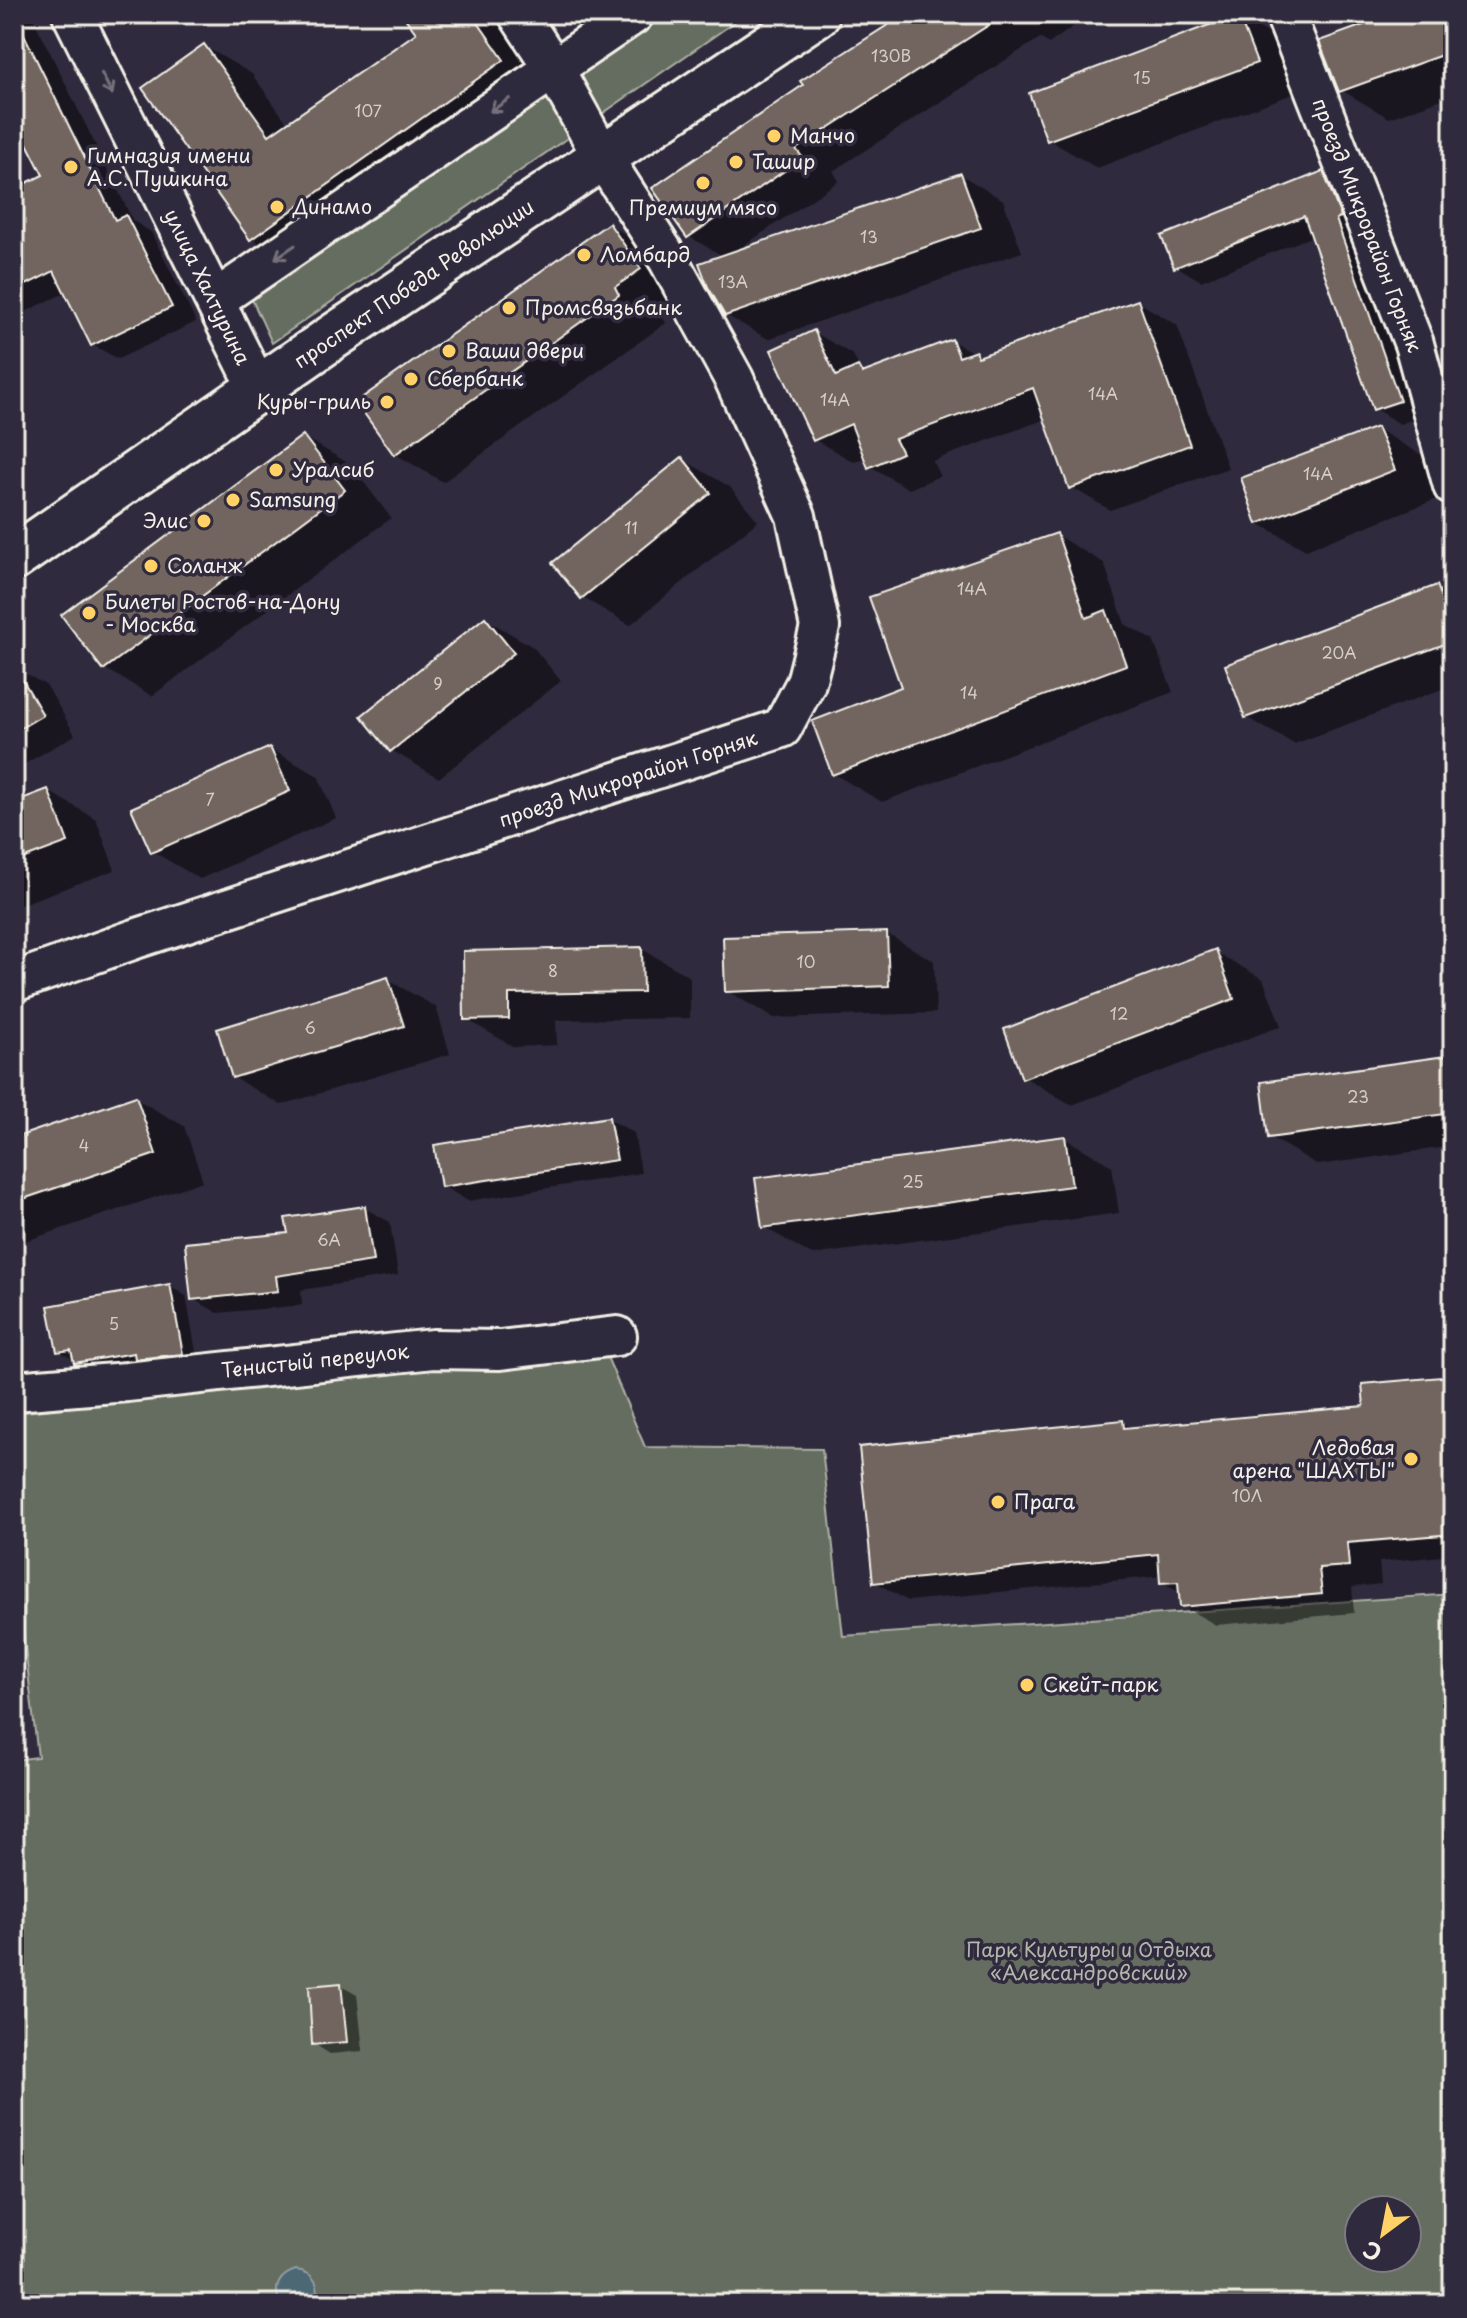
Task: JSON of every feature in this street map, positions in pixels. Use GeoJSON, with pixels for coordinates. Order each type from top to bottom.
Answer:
{"type":"FeatureCollection","features":[{"type":"Feature","properties":{"kind":"main road","name":"проспект Победа Революции"},"geometry":{"type":"LineString","coordinates":[[14,558],[258,388],[817,14]]}},
{"type":"Feature","properties":{"kind":"street","name":"улица Халтурина"},"geometry":{"type":"LineString","coordinates":[[72,14],[258,388]]}},
{"type":"Feature","properties":{"kind":"street","name":"проезд Микрорайон Горняк"},"geometry":{"type":"LineString","coordinates":[[14,982],[135,939],[782,728],[806,683],[820,627],[796,516],[727,365],[668,259],[603,158],[554,69],[518,14]]}},
{"type":"Feature","properties":{"kind":"street"},"geometry":{"type":"LineString","coordinates":[[215,300],[634,14]]}},
{"type":"Feature","properties":{"kind":"street","name":"проезд Микрорайон Горняк"},"geometry":{"type":"LineString","coordinates":[[1285,14],[1414,344],[1453,486]]}},
{"type":"Feature","properties":{"kind":"street","name":"Тенистый переулок"},"geometry":{"type":"LineString","coordinates":[[14,1391],[433,1349],[500,1350],[617,1336]]}},
{"type":"Feature","properties":{"kind":"green space"},"geometry":{"type":"Polygon","coordinates":[[[652,14],[746,14],[272,343],[250,295],[652,14]]]}},
{"type":"Feature","properties":{"kind":"green space","name":"Парк Культуры и Отдыха «Александровский»"},"geometry":{"type":"Polygon","coordinates":[[[605,1352],[645,1447],[822,1449],[843,1636],[1453,1594],[1453,2304],[14,2304],[14,1760],[38,1757],[14,1554],[14,1413],[605,1352]]]}},
{"type":"Feature","properties":{"kind":"water"},"geometry":{"type":"Polygon","coordinates":[[[296,2270],[308,2274],[316,2282],[318,2292],[314,2304],[281,2304],[277,2293],[279,2283],[285,2275],[296,2270]]]}},
{"type":"Feature","properties":{"kind":"building"},"geometry":{"type":"Polygon","coordinates":[[[14,14],[115,220],[126,215],[172,307],[91,346],[54,271],[14,291],[14,189],[43,175],[14,118],[14,14]]]}},
{"type":"Feature","properties":{"kind":"building"},"geometry":{"type":"Polygon","coordinates":[[[402,14],[472,14],[504,60],[250,240],[142,88],[204,44],[269,135],[416,33],[402,14]]]}},
{"type":"Feature","properties":{"kind":"building"},"geometry":{"type":"Polygon","coordinates":[[[905,14],[1006,14],[796,149],[803,158],[687,238],[652,188],[803,85],[800,81],[905,14]]]}},
{"type":"Feature","properties":{"kind":"building"},"geometry":{"type":"Polygon","coordinates":[[[1238,14],[1257,63],[1047,141],[1029,93],[1238,14]]]}},
{"type":"Feature","properties":{"kind":"building"},"geometry":{"type":"Polygon","coordinates":[[[1394,14],[1453,14],[1453,51],[1339,92],[1319,41],[1394,14]]]}},
{"type":"Feature","properties":{"kind":"building"},"geometry":{"type":"Polygon","coordinates":[[[1323,171],[1341,217],[1336,219],[1400,401],[1373,410],[1304,216],[1174,268],[1161,236],[1323,171]]]}},
{"type":"Feature","properties":{"kind":"building"},"geometry":{"type":"Polygon","coordinates":[[[961,173],[981,228],[725,316],[708,287],[699,263],[961,173]]]}},
{"type":"Feature","properties":{"kind":"building"},"geometry":{"type":"Polygon","coordinates":[[[609,223],[641,269],[615,287],[619,295],[394,455],[356,402],[609,223]]]}},
{"type":"Feature","properties":{"kind":"building"},"geometry":{"type":"Polygon","coordinates":[[[1138,300],[1190,445],[1069,489],[1033,388],[895,439],[902,453],[868,468],[851,424],[813,441],[771,350],[814,330],[836,376],[858,366],[862,373],[952,339],[959,357],[976,351],[978,357],[1138,300]]]}},
{"type":"Feature","properties":{"kind":"building"},"geometry":{"type":"Polygon","coordinates":[[[1377,427],[1395,470],[1257,524],[1241,478],[1377,427]]]}},
{"type":"Feature","properties":{"kind":"building"},"geometry":{"type":"Polygon","coordinates":[[[303,435],[345,490],[103,670],[61,615],[303,435]]]}},
{"type":"Feature","properties":{"kind":"building"},"geometry":{"type":"Polygon","coordinates":[[[682,457],[711,493],[581,599],[552,563],[682,457]]]}},
{"type":"Feature","properties":{"kind":"building"},"geometry":{"type":"Polygon","coordinates":[[[1057,533],[1086,618],[1106,610],[1126,665],[832,775],[812,721],[901,687],[869,597],[1057,533]]]}},
{"type":"Feature","properties":{"kind":"building"},"geometry":{"type":"Polygon","coordinates":[[[1437,585],[1453,628],[1453,641],[1245,718],[1225,665],[1437,585]]]}},
{"type":"Feature","properties":{"kind":"building"},"geometry":{"type":"Polygon","coordinates":[[[485,617],[514,653],[390,752],[361,716],[485,617]]]}},
{"type":"Feature","properties":{"kind":"building"},"geometry":{"type":"Polygon","coordinates":[[[14,665],[43,715],[14,732],[14,665]]]}},
{"type":"Feature","properties":{"kind":"building"},"geometry":{"type":"Polygon","coordinates":[[[270,747],[290,791],[151,853],[131,808],[270,747]]]}},
{"type":"Feature","properties":{"kind":"building"},"geometry":{"type":"Polygon","coordinates":[[[48,789],[68,842],[14,862],[14,802],[48,789]]]}},
{"type":"Feature","properties":{"kind":"building"},"geometry":{"type":"Polygon","coordinates":[[[887,932],[889,986],[725,992],[723,937],[887,932]]]}},
{"type":"Feature","properties":{"kind":"building"},"geometry":{"type":"Polygon","coordinates":[[[642,947],[643,992],[509,994],[509,1019],[464,1020],[463,951],[642,947]]]}},
{"type":"Feature","properties":{"kind":"building"},"geometry":{"type":"Polygon","coordinates":[[[1216,949],[1234,999],[1022,1079],[1004,1029],[1216,949]]]}},
{"type":"Feature","properties":{"kind":"building"},"geometry":{"type":"Polygon","coordinates":[[[388,977],[404,1026],[232,1078],[217,1029],[388,977]]]}},
{"type":"Feature","properties":{"kind":"building"},"geometry":{"type":"Polygon","coordinates":[[[1453,1055],[1453,1113],[1268,1138],[1261,1082],[1453,1055]]]}},
{"type":"Feature","properties":{"kind":"building"},"geometry":{"type":"Polygon","coordinates":[[[136,1096],[156,1154],[14,1202],[14,1138],[136,1096]]]}},
{"type":"Feature","properties":{"kind":"building"},"geometry":{"type":"Polygon","coordinates":[[[609,1117],[617,1160],[441,1187],[434,1145],[609,1117]]]}},
{"type":"Feature","properties":{"kind":"building"},"geometry":{"type":"Polygon","coordinates":[[[1065,1136],[1072,1186],[762,1228],[755,1178],[1065,1136]]]}},
{"type":"Feature","properties":{"kind":"building"},"geometry":{"type":"Polygon","coordinates":[[[365,1206],[373,1261],[276,1276],[278,1291],[191,1300],[185,1243],[288,1233],[285,1218],[365,1206]]]}},
{"type":"Feature","properties":{"kind":"building"},"geometry":{"type":"Polygon","coordinates":[[[170,1284],[183,1354],[135,1359],[134,1353],[74,1363],[71,1350],[57,1352],[48,1306],[170,1284]]]}},
{"type":"Feature","properties":{"kind":"building"},"geometry":{"type":"Polygon","coordinates":[[[1453,1376],[1453,1534],[1347,1543],[1349,1566],[1319,1568],[1322,1594],[1180,1607],[1178,1582],[1160,1583],[1158,1554],[873,1583],[859,1447],[1123,1420],[1124,1428],[1364,1406],[1362,1384],[1453,1376]]]}},
{"type":"Feature","properties":{"kind":"building"},"geometry":{"type":"Polygon","coordinates":[[[341,1983],[347,2042],[312,2045],[309,1986],[341,1983]]]}},
{"type":"Feature","properties":{"kind":"place","name":"Манчо"},"geometry":{"type":"Point","coordinates":[774,136]}},
{"type":"Feature","properties":{"kind":"place","name":"Ташир"},"geometry":{"type":"Point","coordinates":[736,162]}},
{"type":"Feature","properties":{"kind":"place","name":"Гимназия имени А.С. Пушкина"},"geometry":{"type":"Point","coordinates":[71,167]}},
{"type":"Feature","properties":{"kind":"place","name":"Премиум мясо"},"geometry":{"type":"Point","coordinates":[703,183]}},
{"type":"Feature","properties":{"kind":"place","name":"Динамо"},"geometry":{"type":"Point","coordinates":[277,207]}},
{"type":"Feature","properties":{"kind":"place","name":"Ломбард"},"geometry":{"type":"Point","coordinates":[584,255]}},
{"type":"Feature","properties":{"kind":"place","name":"Промсвязьбанк"},"geometry":{"type":"Point","coordinates":[509,308]}},
{"type":"Feature","properties":{"kind":"place","name":"Ваши двери"},"geometry":{"type":"Point","coordinates":[449,351]}},
{"type":"Feature","properties":{"kind":"place","name":"Сбербанк"},"geometry":{"type":"Point","coordinates":[411,379]}},
{"type":"Feature","properties":{"kind":"place","name":"Куры-гриль"},"geometry":{"type":"Point","coordinates":[387,402]}},
{"type":"Feature","properties":{"kind":"place","name":"Уралсиб"},"geometry":{"type":"Point","coordinates":[276,470]}},
{"type":"Feature","properties":{"kind":"place","name":"Samsung"},"geometry":{"type":"Point","coordinates":[233,500]}},
{"type":"Feature","properties":{"kind":"place","name":"Элис"},"geometry":{"type":"Point","coordinates":[204,521]}},
{"type":"Feature","properties":{"kind":"place","name":"Соланж"},"geometry":{"type":"Point","coordinates":[151,566]}},
{"type":"Feature","properties":{"kind":"place","name":"Билеты Ростов-на-Дону - Москва"},"geometry":{"type":"Point","coordinates":[89,613]}},
{"type":"Feature","properties":{"kind":"place","name":"Ледовая арена \"ШАХТЫ\""},"geometry":{"type":"Point","coordinates":[1411,1459]}},
{"type":"Feature","properties":{"kind":"place","name":"Прага"},"geometry":{"type":"Point","coordinates":[998,1502]}},
{"type":"Feature","properties":{"kind":"place","name":"Скейт-парк"},"geometry":{"type":"Point","coordinates":[1027,1685]}}]}
